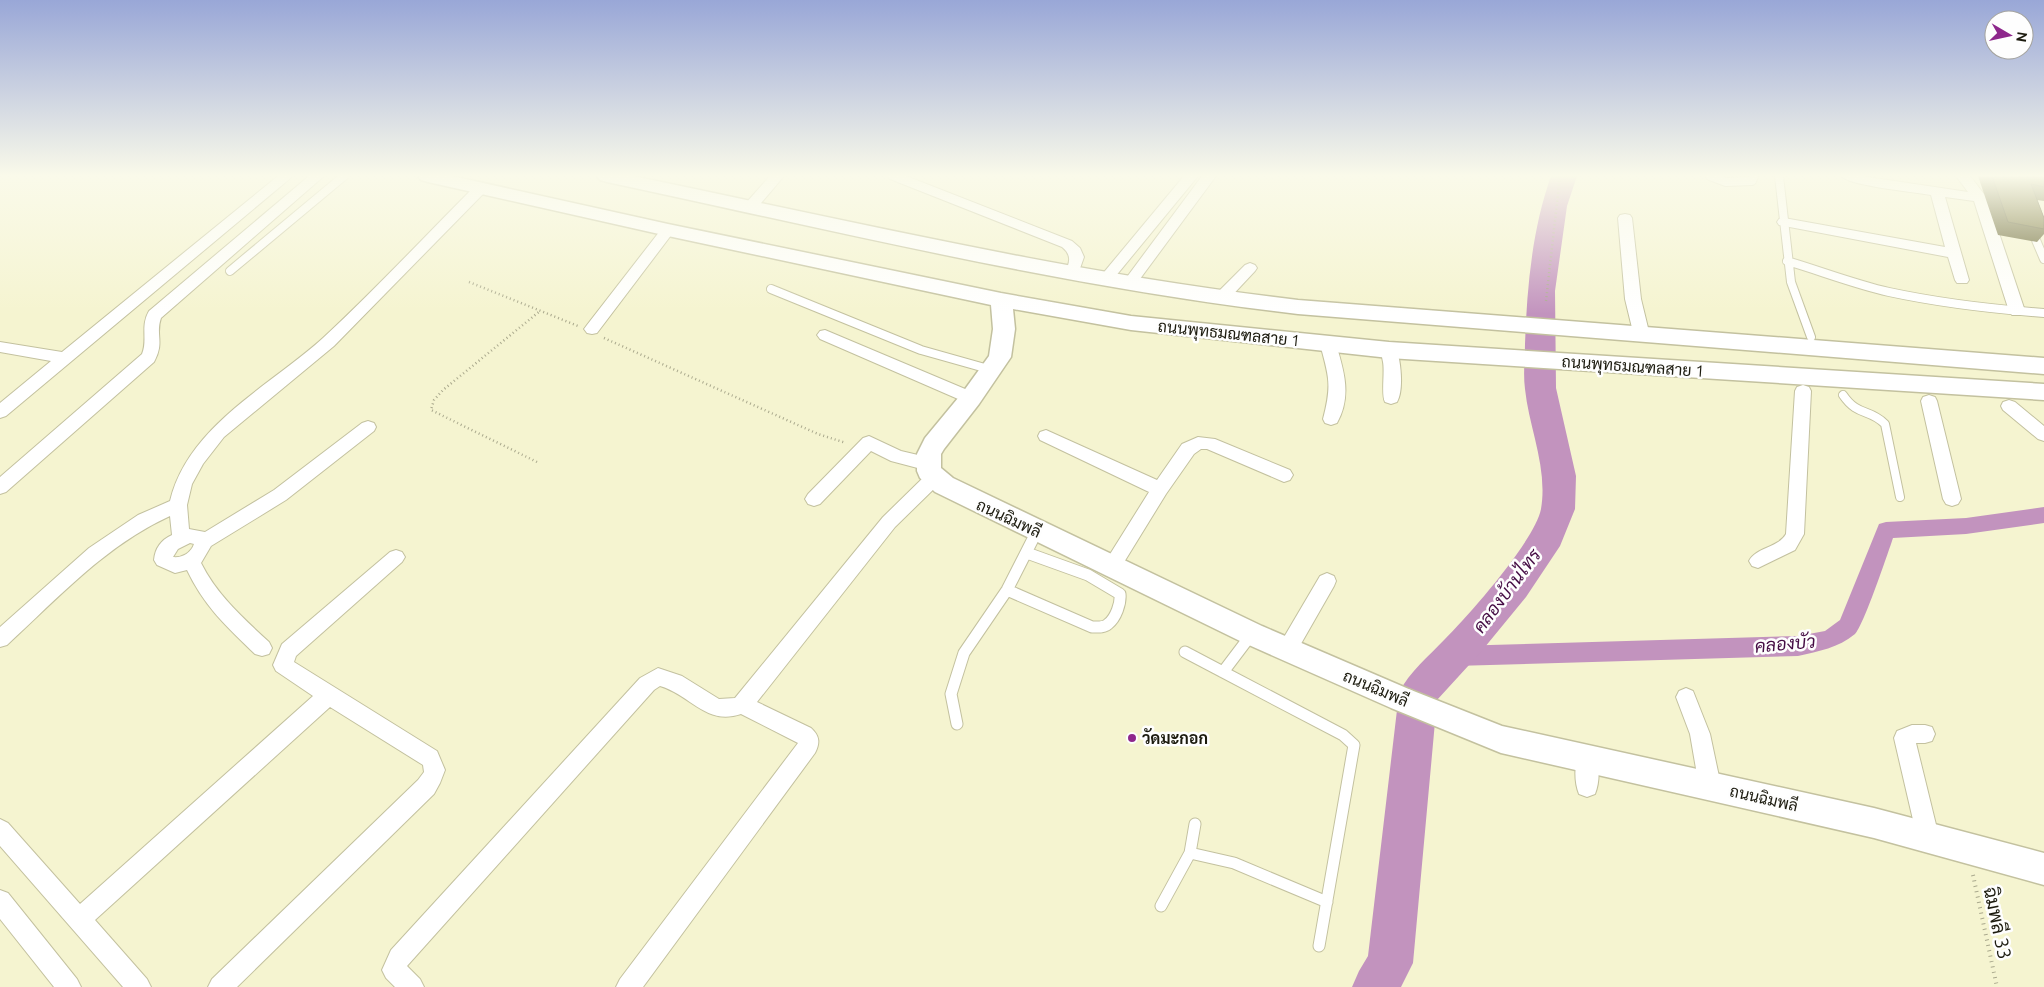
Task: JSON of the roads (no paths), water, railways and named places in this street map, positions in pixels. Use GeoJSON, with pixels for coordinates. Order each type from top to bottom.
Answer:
{"type":"FeatureCollection","features":[{"type":"Feature","properties":{"kind":"main road","name":"ถนนพุทธมณฑลสาย 1"},"geometry":{"type":"LineString","coordinates":[[636,222],[1001,300],[1141,324],[1389,350],[2044,392]]}},
{"type":"Feature","properties":{"kind":"main road","name":"ถนนพุทธมณฑลสาย 1"},"geometry":{"type":"LineString","coordinates":[[827,222],[1072,274],[1221,298],[1298,306],[1641,332],[1838,351],[2044,366]]}},
{"type":"Feature","properties":{"kind":"main road"},"geometry":{"type":"LineString","coordinates":[[932,471],[929,454],[934,444],[971,398],[1000,357],[1003,314],[1001,300]]}},
{"type":"Feature","properties":{"kind":"main road"},"geometry":{"type":"LineString","coordinates":[[1641,332],[1703,332],[2044,352]]}},
{"type":"Feature","properties":{"kind":"main road"},"geometry":{"type":"LineString","coordinates":[[1666,369],[1736,386],[2044,408]]}},
{"type":"Feature","properties":{"kind":"main road","name":"ถนนฉิมพลี"},"geometry":{"type":"LineString","coordinates":[[932,471],[970,500],[1032,542],[1111,567],[1287,650],[1400,699],[1587,773],[1710,786],[1928,837],[2044,869]]}},
{"type":"Feature","properties":{"kind":"street"},"geometry":{"type":"LineString","coordinates":[[0,412],[230,222]]}},
{"type":"Feature","properties":{"kind":"street"},"geometry":{"type":"LineString","coordinates":[[0,488],[148,358],[154,350],[151,321],[154,315],[263,222]]}},
{"type":"Feature","properties":{"kind":"street"},"geometry":{"type":"LineString","coordinates":[[181,538],[178,505],[183,484],[197,459],[218,433],[328,342],[449,222]]}},
{"type":"Feature","properties":{"kind":"street"},"geometry":{"type":"LineString","coordinates":[[1011,222],[1067,244],[1076,250],[1078,255],[1072,274]]}},
{"type":"Feature","properties":{"kind":"street"},"geometry":{"type":"LineString","coordinates":[[1105,280],[1153,222]]}},
{"type":"Feature","properties":{"kind":"street"},"geometry":{"type":"LineString","coordinates":[[1129,284],[1175,222]]}},
{"type":"Feature","properties":{"kind":"street"},"geometry":{"type":"LineString","coordinates":[[1625,222],[1633,300],[1641,332]]}},
{"type":"Feature","properties":{"kind":"street"},"geometry":{"type":"LineString","coordinates":[[1784,222],[1954,253]]}},
{"type":"Feature","properties":{"kind":"street"},"geometry":{"type":"LineString","coordinates":[[1945,222],[1962,280]]}},
{"type":"Feature","properties":{"kind":"street"},"geometry":{"type":"LineString","coordinates":[[1988,222],[2017,311]]}},
{"type":"Feature","properties":{"kind":"street"},"geometry":{"type":"LineString","coordinates":[[591,331],[668,230]]}},
{"type":"Feature","properties":{"kind":"street"},"geometry":{"type":"LineString","coordinates":[[1221,298],[1250,268]]}},
{"type":"Feature","properties":{"kind":"street"},"geometry":{"type":"LineString","coordinates":[[825,335],[971,398]]}},
{"type":"Feature","properties":{"kind":"street"},"geometry":{"type":"LineString","coordinates":[[1328,344],[1338,380],[1336,401],[1331,419]]}},
{"type":"Feature","properties":{"kind":"street"},"geometry":{"type":"LineString","coordinates":[[0,347],[65,358]]}},
{"type":"Feature","properties":{"kind":"street"},"geometry":{"type":"LineString","coordinates":[[1389,350],[1393,374],[1391,398]]}},
{"type":"Feature","properties":{"kind":"street"},"geometry":{"type":"LineString","coordinates":[[1758,561],[1789,545],[1795,534],[1803,391]]}},
{"type":"Feature","properties":{"kind":"street"},"geometry":{"type":"LineString","coordinates":[[1929,401],[1952,499]]}},
{"type":"Feature","properties":{"kind":"street"},"geometry":{"type":"LineString","coordinates":[[2009,406],[2044,435]]}},
{"type":"Feature","properties":{"kind":"street"},"geometry":{"type":"LineString","coordinates":[[203,542],[280,495],[368,427]]}},
{"type":"Feature","properties":{"kind":"street"},"geometry":{"type":"LineString","coordinates":[[1046,436],[1160,489]]}},
{"type":"Feature","properties":{"kind":"street"},"geometry":{"type":"LineString","coordinates":[[412,987],[394,970],[399,958],[647,684],[658,678],[675,682],[716,708],[730,709],[742,705],[932,471],[869,442],[814,499]]}},
{"type":"Feature","properties":{"kind":"street"},"geometry":{"type":"LineString","coordinates":[[1111,567],[1160,489],[1188,449],[1198,442],[1209,443],[1284,475]]}},
{"type":"Feature","properties":{"kind":"street"},"geometry":{"type":"LineString","coordinates":[[0,639],[95,553],[144,520],[178,505]]}},
{"type":"Feature","properties":{"kind":"street"},"geometry":{"type":"LineString","coordinates":[[199,537],[203,542],[202,548],[191,560],[174,565],[168,564],[164,560],[166,548],[181,538],[199,537]]}},
{"type":"Feature","properties":{"kind":"street"},"geometry":{"type":"LineString","coordinates":[[220,987],[419,794],[434,774],[435,766],[430,758],[328,696],[283,665],[284,657],[289,650],[396,557]]}},
{"type":"Feature","properties":{"kind":"street"},"geometry":{"type":"LineString","coordinates":[[191,560],[204,587],[225,613],[262,648]]}},
{"type":"Feature","properties":{"kind":"street"},"geometry":{"type":"LineString","coordinates":[[1287,650],[1327,581]]}},
{"type":"Feature","properties":{"kind":"street"},"geometry":{"type":"LineString","coordinates":[[80,919],[328,696]]}},
{"type":"Feature","properties":{"kind":"street"},"geometry":{"type":"LineString","coordinates":[[1686,697],[1700,734],[1710,786]]}},
{"type":"Feature","properties":{"kind":"street"},"geometry":{"type":"LineString","coordinates":[[628,987],[808,746],[809,739],[804,735],[742,705]]}},
{"type":"Feature","properties":{"kind":"street"},"geometry":{"type":"LineString","coordinates":[[1925,734],[1912,734],[1904,738],[1928,837]]}},
{"type":"Feature","properties":{"kind":"street"},"geometry":{"type":"LineString","coordinates":[[0,830],[139,987]]}},
{"type":"Feature","properties":{"kind":"street"},"geometry":{"type":"LineString","coordinates":[[2,908],[69,987]]}},
{"type":"Feature","properties":{"kind":"lane"},"geometry":{"type":"LineString","coordinates":[[230,271],[289,222]]}},
{"type":"Feature","properties":{"kind":"lane"},"geometry":{"type":"LineString","coordinates":[[1784,222],[1787,261],[1791,282],[1810,338]]}},
{"type":"Feature","properties":{"kind":"lane"},"geometry":{"type":"LineString","coordinates":[[2030,228],[2044,259]]}},
{"type":"Feature","properties":{"kind":"lane"},"geometry":{"type":"LineString","coordinates":[[1787,261],[1868,287],[1930,299],[2017,311],[2044,312]]}},
{"type":"Feature","properties":{"kind":"lane"},"geometry":{"type":"LineString","coordinates":[[770,289],[921,350],[992,370]]}},
{"type":"Feature","properties":{"kind":"lane"},"geometry":{"type":"LineString","coordinates":[[1843,395],[1850,407],[1859,413],[1872,414],[1886,424],[1900,497]]}},
{"type":"Feature","properties":{"kind":"lane"},"geometry":{"type":"LineString","coordinates":[[957,724],[951,694],[964,653],[1006,590],[1032,542],[1116,590],[1120,594],[1121,602],[1109,624],[1102,627],[1092,627],[1006,590]]}},
{"type":"Feature","properties":{"kind":"lane"},"geometry":{"type":"LineString","coordinates":[[1223,672],[1252,634]]}},
{"type":"Feature","properties":{"kind":"lane"},"geometry":{"type":"LineString","coordinates":[[1185,652],[1343,735],[1354,745],[1319,946]]}},
{"type":"Feature","properties":{"kind":"lane"},"geometry":{"type":"LineString","coordinates":[[1161,906],[1190,854],[1195,824]]}},
{"type":"Feature","properties":{"kind":"lane"},"geometry":{"type":"LineString","coordinates":[[1190,854],[1234,863],[1327,902]]}},
{"type":"Feature","properties":{"kind":"waterway","name":"คลองบ้านไทร"},"geometry":{"type":"LineString","coordinates":[[1375,987],[1390,963],[1418,693],[1467,642],[1513,586],[1548,536],[1558,509],[1559,476],[1540,388],[1541,291],[1552,222]]}},
{"type":"Feature","properties":{"kind":"waterway","name":"คลองบัว"},"geometry":{"type":"LineString","coordinates":[[1454,656],[1798,646],[1830,639],[1849,626],[1886,530],[1966,526],[2044,515]]}},
{"type":"Feature","properties":{"kind":"place","name":"วัดมะกอก"},"geometry":{"type":"Point","coordinates":[1132,738]}}]}
